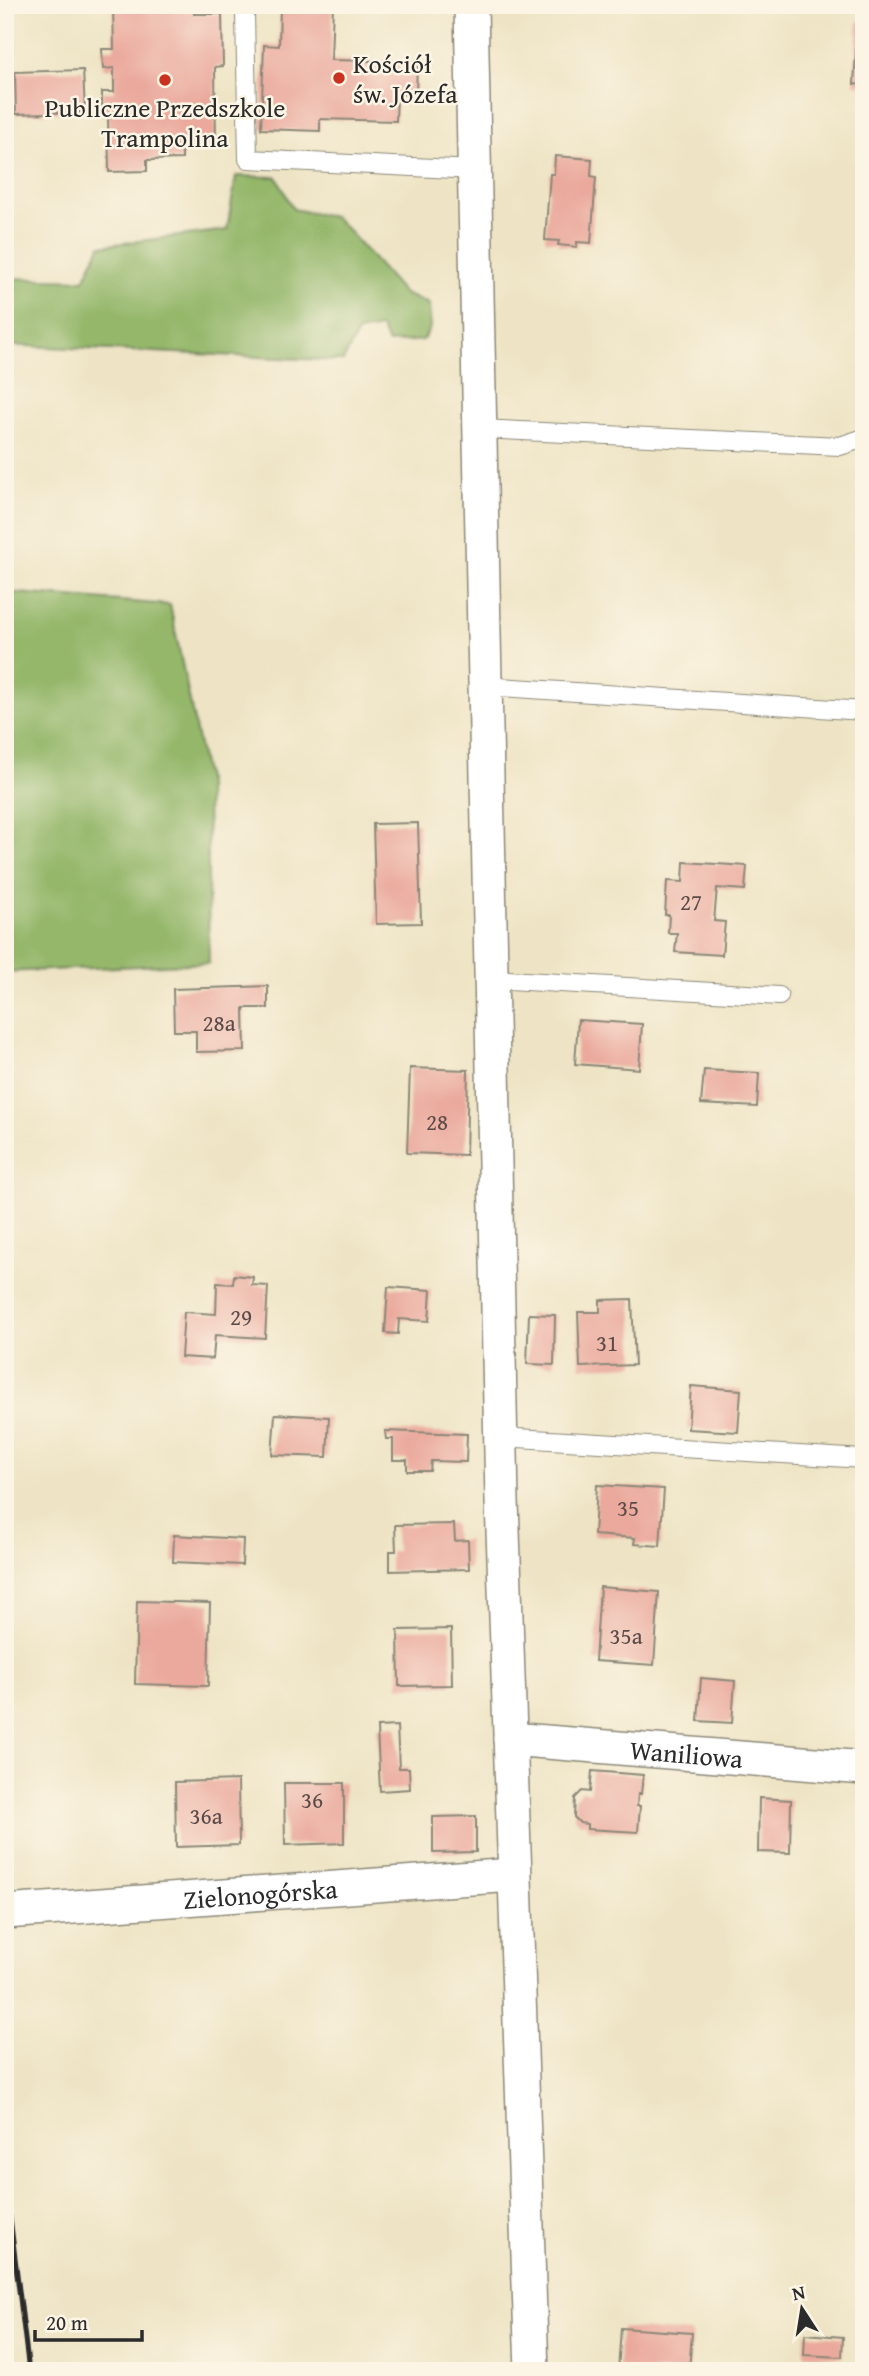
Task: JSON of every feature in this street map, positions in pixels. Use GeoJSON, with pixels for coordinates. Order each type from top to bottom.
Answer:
{"type":"FeatureCollection","features":[{"type":"Feature","properties":{"kind":"street"},"geometry":{"type":"LineString","coordinates":[[471,5],[501,1437],[513,1875],[532,2371]]}},
{"type":"Feature","properties":{"kind":"street","name":"Waniliowa"},"geometry":{"type":"LineString","coordinates":[[510,1739],[864,1768]]}},
{"type":"Feature","properties":{"kind":"street","name":"Zielonogórska"},"geometry":{"type":"LineString","coordinates":[[5,1912],[513,1875]]}},
{"type":"Feature","properties":{"kind":"lane"},"geometry":{"type":"LineString","coordinates":[[241,5],[245,14],[248,159],[475,170]]}},
{"type":"Feature","properties":{"kind":"lane"},"geometry":{"type":"LineString","coordinates":[[480,429],[840,446],[864,438]]}},
{"type":"Feature","properties":{"kind":"lane"},"geometry":{"type":"LineString","coordinates":[[485,686],[864,711]]}},
{"type":"Feature","properties":{"kind":"lane"},"geometry":{"type":"LineString","coordinates":[[491,979],[779,996]]}},
{"type":"Feature","properties":{"kind":"lane"},"geometry":{"type":"LineString","coordinates":[[501,1437],[864,1459]]}},
{"type":"Feature","properties":{"kind":"green space"},"geometry":{"type":"Polygon","coordinates":[[[236,176],[277,177],[293,209],[334,217],[404,294],[429,304],[430,328],[423,340],[388,343],[381,328],[358,332],[343,361],[5,345],[5,278],[84,280],[100,246],[227,230],[236,176]]]}},
{"type":"Feature","properties":{"kind":"green space"},"geometry":{"type":"Polygon","coordinates":[[[5,592],[170,605],[207,784],[209,963],[5,972],[5,592]]]}},
{"type":"Feature","properties":{"kind":"building","name":"Publiczne Przedszkole Trampolina"},"geometry":{"type":"Polygon","coordinates":[[[113,5],[194,5],[194,14],[222,14],[223,66],[215,67],[216,146],[182,147],[182,159],[147,160],[147,171],[109,172],[108,115],[102,116],[102,92],[114,92],[114,68],[103,69],[102,49],[114,49],[113,5]]]}},
{"type":"Feature","properties":{"kind":"building","name":"Kościół św. Józefa"},"geometry":{"type":"Polygon","coordinates":[[[280,5],[333,5],[331,60],[417,62],[416,95],[397,94],[396,121],[320,119],[320,131],[261,129],[264,45],[279,46],[280,5]]]}},
{"type":"Feature","properties":{"kind":"building"},"geometry":{"type":"Polygon","coordinates":[[[858,21],[864,21],[864,85],[854,84],[858,21]]]}},
{"type":"Feature","properties":{"kind":"building"},"geometry":{"type":"Polygon","coordinates":[[[83,70],[85,112],[16,114],[15,72],[83,70]]]}},
{"type":"Feature","properties":{"kind":"building"},"geometry":{"type":"Polygon","coordinates":[[[555,156],[592,159],[591,176],[596,177],[591,243],[577,242],[577,247],[558,245],[559,241],[545,240],[550,174],[554,174],[555,156]]]}},
{"type":"Feature","properties":{"kind":"building"},"geometry":{"type":"Polygon","coordinates":[[[418,823],[421,923],[376,924],[373,824],[418,823]]]}},
{"type":"Feature","properties":{"kind":"building"},"geometry":{"type":"Polygon","coordinates":[[[684,862],[747,866],[745,890],[717,888],[714,921],[725,922],[722,955],[675,952],[677,933],[668,933],[669,915],[665,915],[667,881],[683,882],[684,862]]]}},
{"type":"Feature","properties":{"kind":"building"},"geometry":{"type":"Polygon","coordinates":[[[268,986],[268,1008],[244,1008],[245,1051],[196,1052],[196,1031],[174,1031],[173,989],[268,986]]]}},
{"type":"Feature","properties":{"kind":"building"},"geometry":{"type":"Polygon","coordinates":[[[578,1020],[642,1024],[639,1069],[575,1064],[578,1020]]]}},
{"type":"Feature","properties":{"kind":"building"},"geometry":{"type":"Polygon","coordinates":[[[410,1068],[468,1070],[466,1155],[407,1153],[410,1068]]]}},
{"type":"Feature","properties":{"kind":"building"},"geometry":{"type":"Polygon","coordinates":[[[704,1070],[759,1073],[757,1107],[701,1104],[704,1070]]]}},
{"type":"Feature","properties":{"kind":"building"},"geometry":{"type":"Polygon","coordinates":[[[234,1275],[253,1277],[252,1285],[268,1286],[265,1338],[215,1335],[213,1359],[181,1357],[184,1312],[216,1314],[217,1283],[233,1284],[234,1275]]]}},
{"type":"Feature","properties":{"kind":"building"},"geometry":{"type":"Polygon","coordinates":[[[388,1287],[431,1290],[429,1321],[399,1319],[398,1334],[385,1333],[388,1287]]]}},
{"type":"Feature","properties":{"kind":"building"},"geometry":{"type":"Polygon","coordinates":[[[632,1299],[635,1365],[580,1367],[578,1312],[600,1312],[600,1300],[632,1299]]]}},
{"type":"Feature","properties":{"kind":"building"},"geometry":{"type":"Polygon","coordinates":[[[529,1314],[555,1315],[554,1365],[527,1364],[529,1314]]]}},
{"type":"Feature","properties":{"kind":"building"},"geometry":{"type":"Polygon","coordinates":[[[691,1386],[741,1390],[738,1432],[688,1429],[691,1386]]]}},
{"type":"Feature","properties":{"kind":"building"},"geometry":{"type":"Polygon","coordinates":[[[275,1414],[329,1417],[327,1457],[272,1455],[275,1414]]]}},
{"type":"Feature","properties":{"kind":"building"},"geometry":{"type":"Polygon","coordinates":[[[385,1431],[467,1434],[466,1462],[431,1461],[430,1471],[407,1471],[407,1460],[393,1460],[393,1439],[386,1439],[385,1431]]]}},
{"type":"Feature","properties":{"kind":"building"},"geometry":{"type":"Polygon","coordinates":[[[597,1485],[664,1489],[660,1546],[634,1544],[635,1538],[594,1535],[597,1485]]]}},
{"type":"Feature","properties":{"kind":"building"},"geometry":{"type":"Polygon","coordinates":[[[454,1524],[455,1541],[468,1540],[469,1569],[390,1571],[390,1551],[396,1551],[395,1525],[454,1524]]]}},
{"type":"Feature","properties":{"kind":"building"},"geometry":{"type":"Polygon","coordinates":[[[174,1535],[243,1539],[242,1565],[173,1562],[174,1535]]]}},
{"type":"Feature","properties":{"kind":"building"},"geometry":{"type":"Polygon","coordinates":[[[600,1587],[659,1592],[654,1665],[595,1661],[600,1587]]]}},
{"type":"Feature","properties":{"kind":"building"},"geometry":{"type":"Polygon","coordinates":[[[137,1601],[210,1603],[208,1686],[135,1684],[137,1601]]]}},
{"type":"Feature","properties":{"kind":"building"},"geometry":{"type":"Polygon","coordinates":[[[451,1629],[452,1685],[399,1686],[398,1630],[451,1629]]]}},
{"type":"Feature","properties":{"kind":"building"},"geometry":{"type":"Polygon","coordinates":[[[701,1678],[735,1681],[732,1723],[698,1721],[701,1678]]]}},
{"type":"Feature","properties":{"kind":"building"},"geometry":{"type":"Polygon","coordinates":[[[397,1726],[399,1768],[409,1768],[410,1789],[380,1791],[377,1727],[397,1726]]]}},
{"type":"Feature","properties":{"kind":"building"},"geometry":{"type":"Polygon","coordinates":[[[592,1771],[643,1775],[641,1794],[638,1794],[638,1832],[587,1829],[587,1824],[580,1823],[574,1817],[575,1798],[582,1791],[590,1792],[592,1771]]]}},
{"type":"Feature","properties":{"kind":"building"},"geometry":{"type":"Polygon","coordinates":[[[238,1780],[239,1845],[176,1847],[175,1782],[238,1780]]]}},
{"type":"Feature","properties":{"kind":"building"},"geometry":{"type":"Polygon","coordinates":[[[284,1783],[344,1783],[344,1843],[285,1845],[284,1783]]]}},
{"type":"Feature","properties":{"kind":"building"},"geometry":{"type":"Polygon","coordinates":[[[759,1798],[791,1800],[790,1853],[758,1852],[759,1798]]]}},
{"type":"Feature","properties":{"kind":"building"},"geometry":{"type":"Polygon","coordinates":[[[476,1816],[476,1852],[433,1853],[433,1817],[476,1816]]]}},
{"type":"Feature","properties":{"kind":"building"},"geometry":{"type":"Polygon","coordinates":[[[621,2328],[692,2333],[689,2371],[618,2371],[621,2328]]]}},
{"type":"Feature","properties":{"kind":"building"},"geometry":{"type":"Polygon","coordinates":[[[805,2334],[843,2337],[842,2357],[804,2355],[805,2334]]]}},
{"type":"Feature","properties":{"kind":"railway"},"geometry":{"type":"LineString","coordinates":[[5,2177],[29,2371]]}},
{"type":"Feature","properties":{"kind":"railway"},"geometry":{"type":"LineString","coordinates":[[5,2366],[6,2371]]}},
{"type":"Feature","properties":{"kind":"place","name":"Kościół św. Józefa"},"geometry":{"type":"Point","coordinates":[339,78]}},
{"type":"Feature","properties":{"kind":"place","name":"Publiczne Przedszkole Trampolina"},"geometry":{"type":"Point","coordinates":[165,80]}}]}
